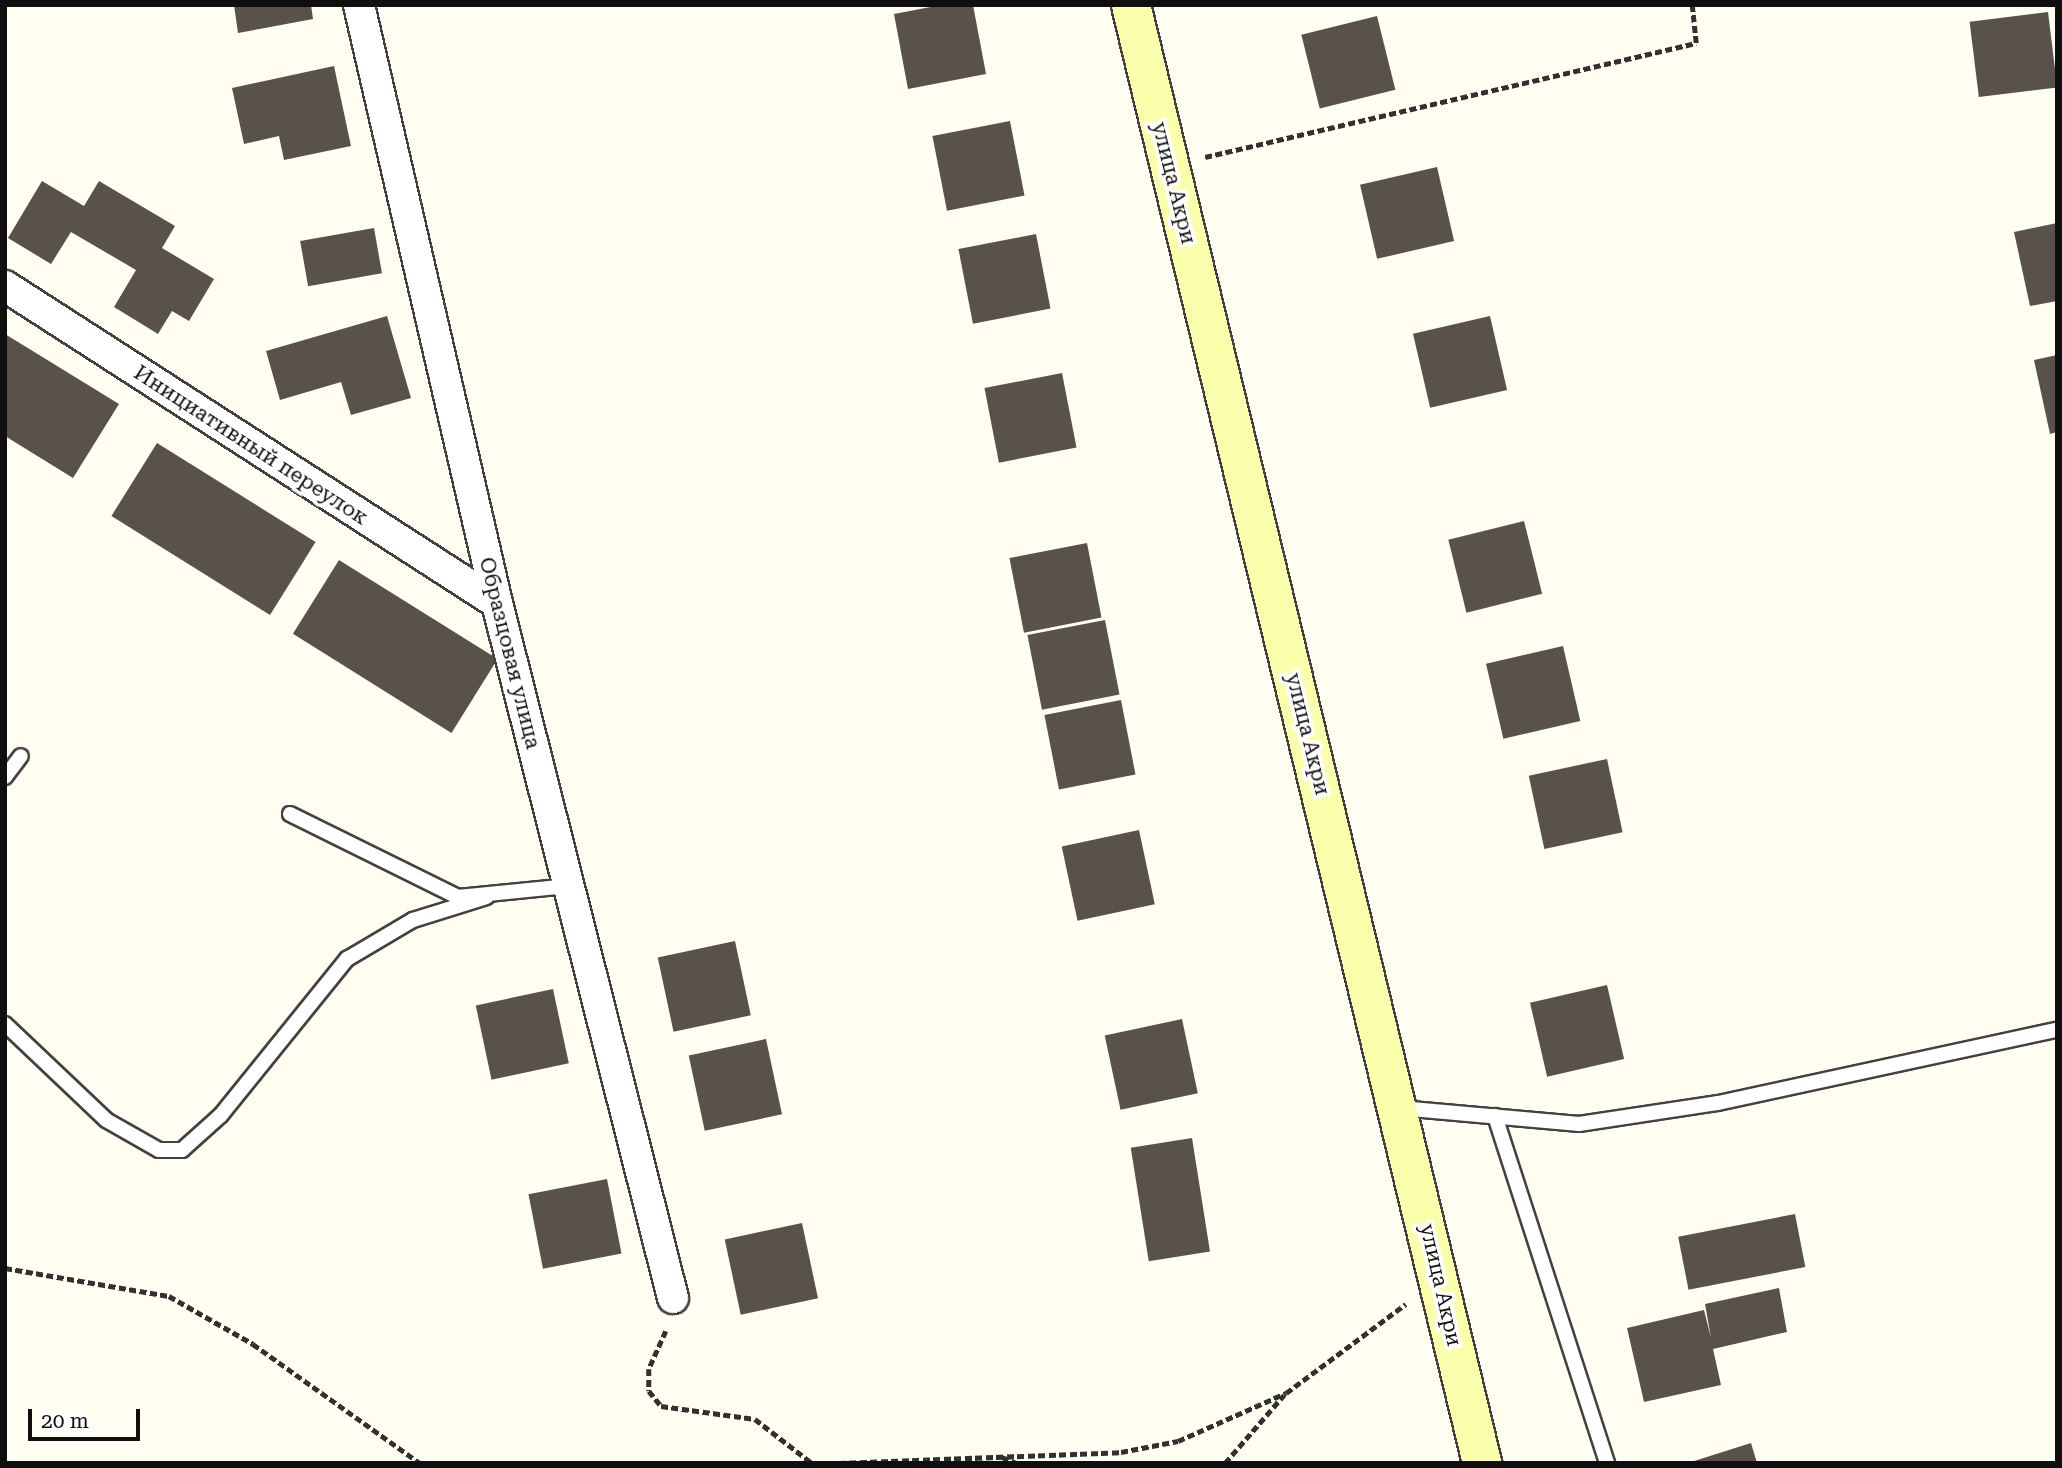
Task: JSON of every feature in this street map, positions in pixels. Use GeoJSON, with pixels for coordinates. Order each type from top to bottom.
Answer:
{"type":"FeatureCollection","features":[{"type":"Feature","properties":{"kind":"main road","name":"улица Акри"},"geometry":{"type":"LineString","coordinates":[[1131,5],[1399,1108],[1482,1463]]}},
{"type":"Feature","properties":{"kind":"street","name":"Образцовая улица"},"geometry":{"type":"LineString","coordinates":[[359,5],[498,603],[673,1298]]}},
{"type":"Feature","properties":{"kind":"street","name":"Инициативный переулок"},"geometry":{"type":"LineString","coordinates":[[5,286],[498,603]]}},
{"type":"Feature","properties":{"kind":"lane"},"geometry":{"type":"LineString","coordinates":[[5,777],[21,756]]}},
{"type":"Feature","properties":{"kind":"lane"},"geometry":{"type":"LineString","coordinates":[[290,814],[351,839],[429,886],[458,897],[487,897],[569,886]]}},
{"type":"Feature","properties":{"kind":"lane"},"geometry":{"type":"LineString","coordinates":[[5,1024],[106,1120],[159,1150],[182,1150],[221,1115],[347,959],[412,920],[487,897]]}},
{"type":"Feature","properties":{"kind":"lane"},"geometry":{"type":"LineString","coordinates":[[1399,1108],[1579,1124],[1718,1103],[2057,1030]]}},
{"type":"Feature","properties":{"kind":"lane"},"geometry":{"type":"LineString","coordinates":[[1495,1116],[1607,1463]]}},
{"type":"Feature","properties":{"kind":"path"},"geometry":{"type":"LineString","coordinates":[[1170,165],[1696,43],[1692,5]]}},
{"type":"Feature","properties":{"kind":"path"},"geometry":{"type":"LineString","coordinates":[[5,1268],[169,1296],[253,1344],[420,1463]]}},
{"type":"Feature","properties":{"kind":"path"},"geometry":{"type":"LineString","coordinates":[[1225,1463],[1286,1393],[1439,1278]]}},
{"type":"Feature","properties":{"kind":"path"},"geometry":{"type":"LineString","coordinates":[[673,1298],[649,1369],[649,1391],[661,1406],[755,1419],[812,1463]]}},
{"type":"Feature","properties":{"kind":"path"},"geometry":{"type":"LineString","coordinates":[[839,1463],[863,1457],[1121,1452],[1178,1441],[1286,1393]]}},
{"type":"Feature","properties":{"kind":"path"},"geometry":{"type":"LineString","coordinates":[[998,1456],[1016,1463]]}},
{"type":"Feature","properties":{"kind":"path"},"geometry":{"type":"LineString","coordinates":[[863,1457],[871,1463]]}},
{"type":"Feature","properties":{"kind":"building"},"geometry":{"type":"Polygon","coordinates":[[[234,5],[311,5],[313,19],[238,33],[234,5]]]}},
{"type":"Feature","properties":{"kind":"building"},"geometry":{"type":"Polygon","coordinates":[[[941,5],[973,5],[986,74],[908,89],[894,14],[941,5]]]}},
{"type":"Feature","properties":{"kind":"building"},"geometry":{"type":"Polygon","coordinates":[[[2048,12],[2057,87],[1979,97],[1970,22],[2048,12]]]}},
{"type":"Feature","properties":{"kind":"building"},"geometry":{"type":"Polygon","coordinates":[[[1377,16],[1395,90],[1320,109],[1301,35],[1377,16]]]}},
{"type":"Feature","properties":{"kind":"building"},"geometry":{"type":"Polygon","coordinates":[[[334,66],[351,146],[284,160],[279,136],[244,144],[232,88],[334,66]]]}},
{"type":"Feature","properties":{"kind":"building"},"geometry":{"type":"Polygon","coordinates":[[[1010,121],[1025,196],[947,211],[932,136],[1010,121]]]}},
{"type":"Feature","properties":{"kind":"building"},"geometry":{"type":"Polygon","coordinates":[[[1437,167],[1454,241],[1377,259],[1360,185],[1437,167]]]}},
{"type":"Feature","properties":{"kind":"building"},"geometry":{"type":"Polygon","coordinates":[[[42,181],[84,206],[99,181],[175,226],[162,248],[214,279],[189,321],[172,311],[158,334],[114,307],[136,270],[71,232],[51,264],[8,238],[42,181]]]}},
{"type":"Feature","properties":{"kind":"building"},"geometry":{"type":"Polygon","coordinates":[[[2057,223],[2057,301],[2030,306],[2014,232],[2057,223]]]}},
{"type":"Feature","properties":{"kind":"building"},"geometry":{"type":"Polygon","coordinates":[[[374,228],[382,273],[308,286],[300,241],[374,228]]]}},
{"type":"Feature","properties":{"kind":"building"},"geometry":{"type":"Polygon","coordinates":[[[1036,234],[1051,309],[973,324],[958,249],[1036,234]]]}},
{"type":"Feature","properties":{"kind":"building"},"geometry":{"type":"Polygon","coordinates":[[[387,316],[411,398],[351,415],[341,382],[280,400],[266,351],[387,316]]]}},
{"type":"Feature","properties":{"kind":"building"},"geometry":{"type":"Polygon","coordinates":[[[1490,316],[1507,390],[1430,408],[1413,334],[1490,316]]]}},
{"type":"Feature","properties":{"kind":"building"},"geometry":{"type":"Polygon","coordinates":[[[5,334],[119,404],[73,478],[5,436],[5,334]]]}},
{"type":"Feature","properties":{"kind":"building"},"geometry":{"type":"Polygon","coordinates":[[[2057,355],[2057,432],[2050,434],[2034,360],[2057,355]]]}},
{"type":"Feature","properties":{"kind":"building"},"geometry":{"type":"Polygon","coordinates":[[[1062,373],[1077,448],[999,463],[984,388],[1062,373]]]}},
{"type":"Feature","properties":{"kind":"building"},"geometry":{"type":"Polygon","coordinates":[[[157,443],[316,542],[270,615],[111,516],[157,443]]]}},
{"type":"Feature","properties":{"kind":"building"},"geometry":{"type":"Polygon","coordinates":[[[1524,521],[1542,594],[1466,613],[1448,540],[1524,521]]]}},
{"type":"Feature","properties":{"kind":"building"},"geometry":{"type":"Polygon","coordinates":[[[1087,543],[1102,618],[1024,633],[1009,558],[1087,543]]]}},
{"type":"Feature","properties":{"kind":"building"},"geometry":{"type":"Polygon","coordinates":[[[339,560],[498,659],[451,733],[293,634],[339,560]]]}},
{"type":"Feature","properties":{"kind":"building"},"geometry":{"type":"Polygon","coordinates":[[[1105,620],[1120,695],[1042,710],[1027,635],[1105,620]]]}},
{"type":"Feature","properties":{"kind":"building"},"geometry":{"type":"Polygon","coordinates":[[[1563,646],[1580,721],[1503,739],[1486,664],[1563,646]]]}},
{"type":"Feature","properties":{"kind":"building"},"geometry":{"type":"Polygon","coordinates":[[[1121,700],[1136,775],[1059,789],[1044,715],[1121,700]]]}},
{"type":"Feature","properties":{"kind":"building"},"geometry":{"type":"Polygon","coordinates":[[[1607,759],[1623,832],[1544,849],[1529,776],[1607,759]]]}},
{"type":"Feature","properties":{"kind":"building"},"geometry":{"type":"Polygon","coordinates":[[[1139,830],[1155,904],[1078,921],[1062,846],[1139,830]]]}},
{"type":"Feature","properties":{"kind":"building"},"geometry":{"type":"Polygon","coordinates":[[[735,941],[751,1015],[674,1032],[658,957],[735,941]]]}},
{"type":"Feature","properties":{"kind":"building"},"geometry":{"type":"Polygon","coordinates":[[[1607,985],[1624,1059],[1547,1077],[1530,1003],[1607,985]]]}},
{"type":"Feature","properties":{"kind":"building"},"geometry":{"type":"Polygon","coordinates":[[[553,989],[569,1063],[492,1080],[476,1005],[553,989]]]}},
{"type":"Feature","properties":{"kind":"building"},"geometry":{"type":"Polygon","coordinates":[[[1182,1019],[1198,1093],[1121,1110],[1105,1035],[1182,1019]]]}},
{"type":"Feature","properties":{"kind":"building"},"geometry":{"type":"Polygon","coordinates":[[[766,1039],[782,1114],[705,1131],[689,1055],[766,1039]]]}},
{"type":"Feature","properties":{"kind":"building"},"geometry":{"type":"Polygon","coordinates":[[[1192,1138],[1210,1252],[1149,1261],[1131,1148],[1192,1138]]]}},
{"type":"Feature","properties":{"kind":"building"},"geometry":{"type":"Polygon","coordinates":[[[607,1179],[622,1254],[543,1269],[528,1194],[607,1179]]]}},
{"type":"Feature","properties":{"kind":"building"},"geometry":{"type":"Polygon","coordinates":[[[1795,1214],[1805,1267],[1688,1290],[1678,1237],[1795,1214]]]}},
{"type":"Feature","properties":{"kind":"building"},"geometry":{"type":"Polygon","coordinates":[[[802,1223],[818,1298],[741,1315],[725,1239],[802,1223]]]}},
{"type":"Feature","properties":{"kind":"building"},"geometry":{"type":"Polygon","coordinates":[[[1779,1288],[1787,1332],[1713,1349],[1721,1385],[1644,1402],[1627,1328],[1704,1310],[1711,1338],[1705,1304],[1779,1288]]]}},
{"type":"Feature","properties":{"kind":"building"},"geometry":{"type":"Polygon","coordinates":[[[1751,1443],[1757,1463],[1691,1463],[1691,1462],[1751,1443]]]}}]}
